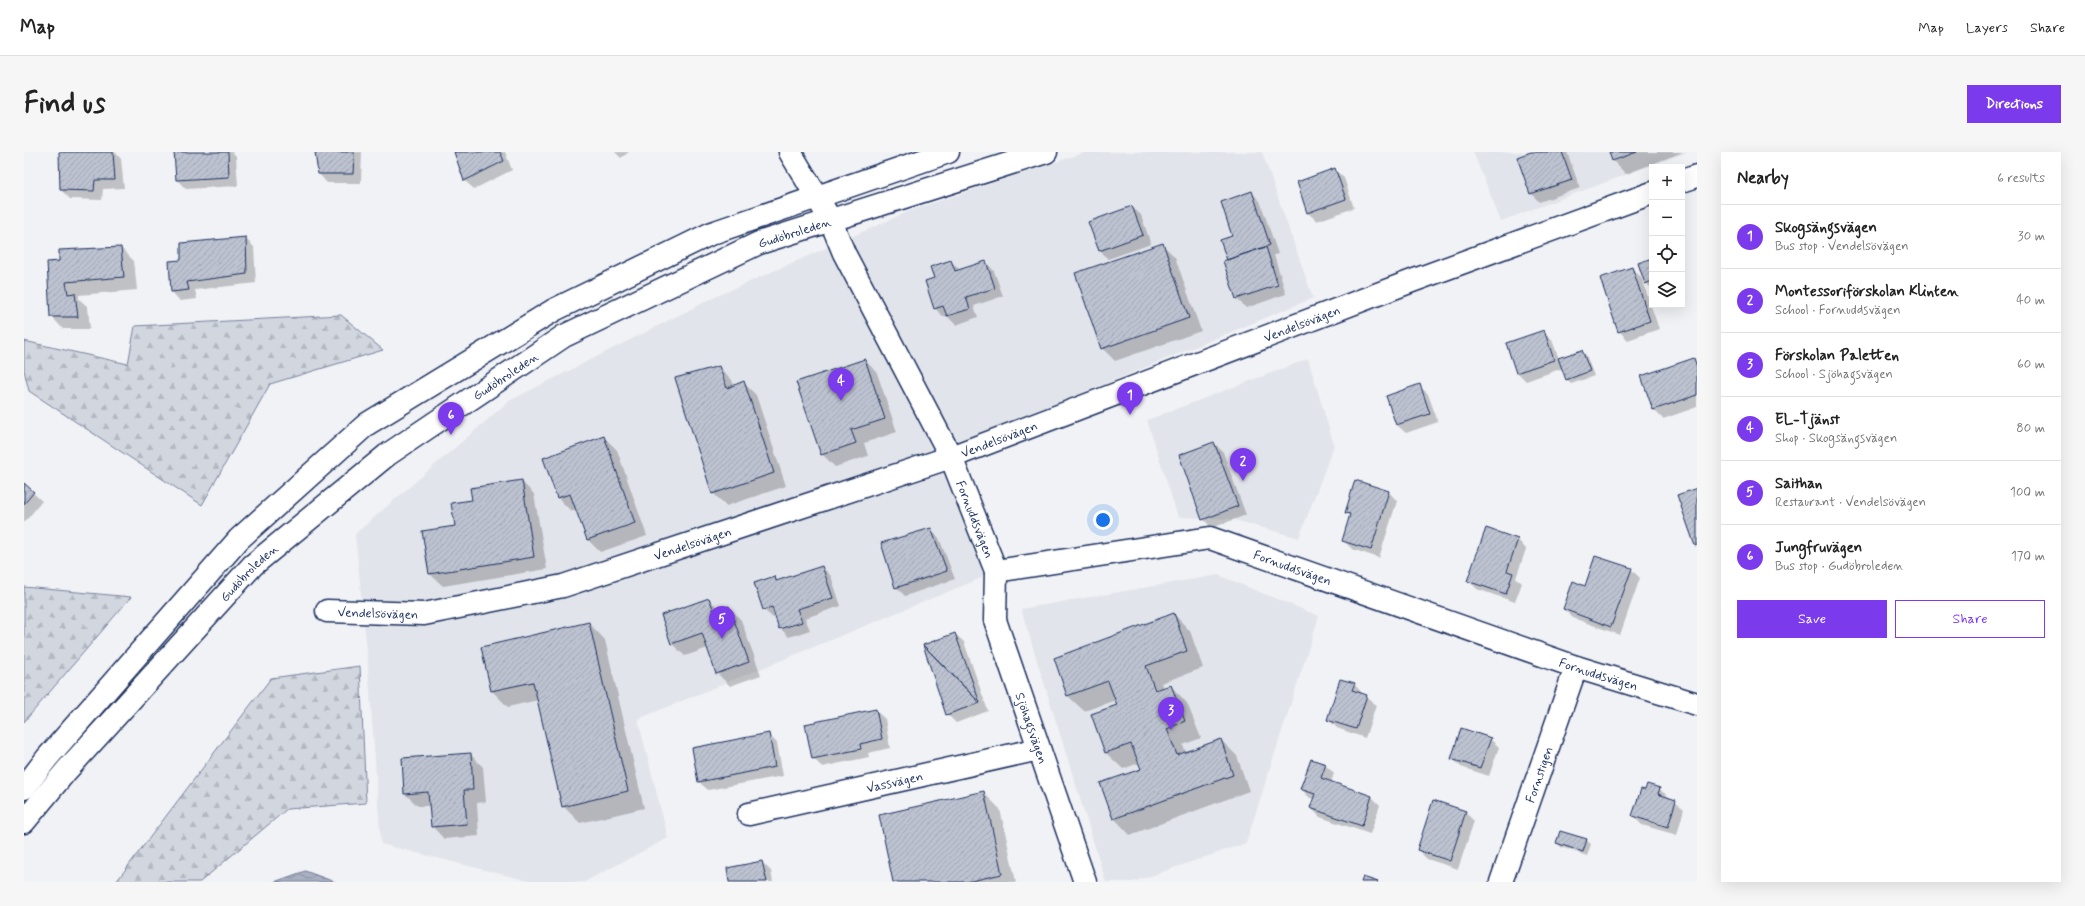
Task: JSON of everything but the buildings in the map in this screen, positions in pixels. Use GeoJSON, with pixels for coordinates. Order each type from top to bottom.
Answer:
{"type":"FeatureCollection","features":[{"type":"Feature","properties":{"kind":"street","name":"Fornuddsvägen"},"geometry":{"type":"LineString","coordinates":[[790,152],[830,219],[844,253],[951,457],[996,570],[1210,538],[1576,667],[1697,704]]}},
{"type":"Feature","properties":{"kind":"street","name":"Gudöbroleden"},"geometry":{"type":"LineString","coordinates":[[24,788],[47,758],[239,539],[367,424],[554,310],[712,233],[816,196],[948,152]]}},
{"type":"Feature","properties":{"kind":"street","name":"Gudöbroleden"},"geometry":{"type":"LineString","coordinates":[[24,822],[66,771],[253,565],[387,454],[564,336],[758,243],[1046,152]]}},
{"type":"Feature","properties":{"kind":"street"},"geometry":{"type":"LineString","coordinates":[[1685,180],[1697,176]]}},
{"type":"Feature","properties":{"kind":"street","name":"Vendelsövägen"},"geometry":{"type":"LineString","coordinates":[[327,611],[424,614],[563,586],[951,457],[1412,281],[1649,193]]}},
{"type":"Feature","properties":{"kind":"street","name":"Sjöhagsvägen"},"geometry":{"type":"LineString","coordinates":[[996,570],[995,620],[1085,882]]}},
{"type":"Feature","properties":{"kind":"street","name":"Fornstigen"},"geometry":{"type":"LineString","coordinates":[[1501,882],[1576,667]]}},
{"type":"Feature","properties":{"kind":"street","name":"Vassvägen"},"geometry":{"type":"LineString","coordinates":[[749,814],[1039,748]]}},
{"type":"Feature","properties":{"kind":"shaded area"},"geometry":{"type":"Polygon","coordinates":[[[1086,152],[1262,152],[1313,298],[943,451],[996,572],[638,719],[668,838],[584,882],[533,882],[381,844],[367,651],[355,534],[509,401],[713,298],[912,210],[1086,152]]]}},
{"type":"Feature","properties":{"kind":"shaded area"},"geometry":{"type":"Polygon","coordinates":[[[1473,152],[1688,152],[1655,164],[1649,164],[1649,166],[1501,221],[1473,152]]]}},
{"type":"Feature","properties":{"kind":"shaded area"},"geometry":{"type":"Polygon","coordinates":[[[1308,359],[1334,445],[1299,538],[1231,519],[1178,517],[1147,420],[1308,359]]]}},
{"type":"Feature","properties":{"kind":"shaded area"},"geometry":{"type":"Polygon","coordinates":[[[1218,575],[1319,616],[1246,843],[1133,882],[1106,882],[1021,609],[1218,575]]]}},
{"type":"Feature","properties":{"kind":"green space"},"geometry":{"type":"Polygon","coordinates":[[[341,315],[383,350],[270,384],[202,505],[29,391],[24,370],[24,341],[128,364],[135,326],[341,315]]]}},
{"type":"Feature","properties":{"kind":"green space"},"geometry":{"type":"Polygon","coordinates":[[[24,587],[131,597],[24,722],[24,587]]]}},
{"type":"Feature","properties":{"kind":"green space"},"geometry":{"type":"Polygon","coordinates":[[[360,666],[366,803],[287,809],[200,882],[116,882],[271,678],[360,666]]]}},
{"type":"Feature","properties":{"kind":"water"},"geometry":{"type":"Polygon","coordinates":[[[305,871],[335,882],[274,882],[305,871]]]}},
{"type":"Feature","properties":{"kind":"place","name":"EL-Tjänst"},"geometry":{"type":"Point","coordinates":[841,401]}},
{"type":"Feature","properties":{"kind":"place","name":"Skogsängsvägen"},"geometry":{"type":"Point","coordinates":[1130,415]}},
{"type":"Feature","properties":{"kind":"place","name":"Jungfruvägen"},"geometry":{"type":"Point","coordinates":[451,435]}},
{"type":"Feature","properties":{"kind":"place","name":"Montessoriförskolan Klinten"},"geometry":{"type":"Point","coordinates":[1243,481]}},
{"type":"Feature","properties":{"kind":"place","name":"Saithan"},"geometry":{"type":"Point","coordinates":[722,639]}},
{"type":"Feature","properties":{"kind":"place","name":"Förskolan Paletten"},"geometry":{"type":"Point","coordinates":[1171,730]}}]}
